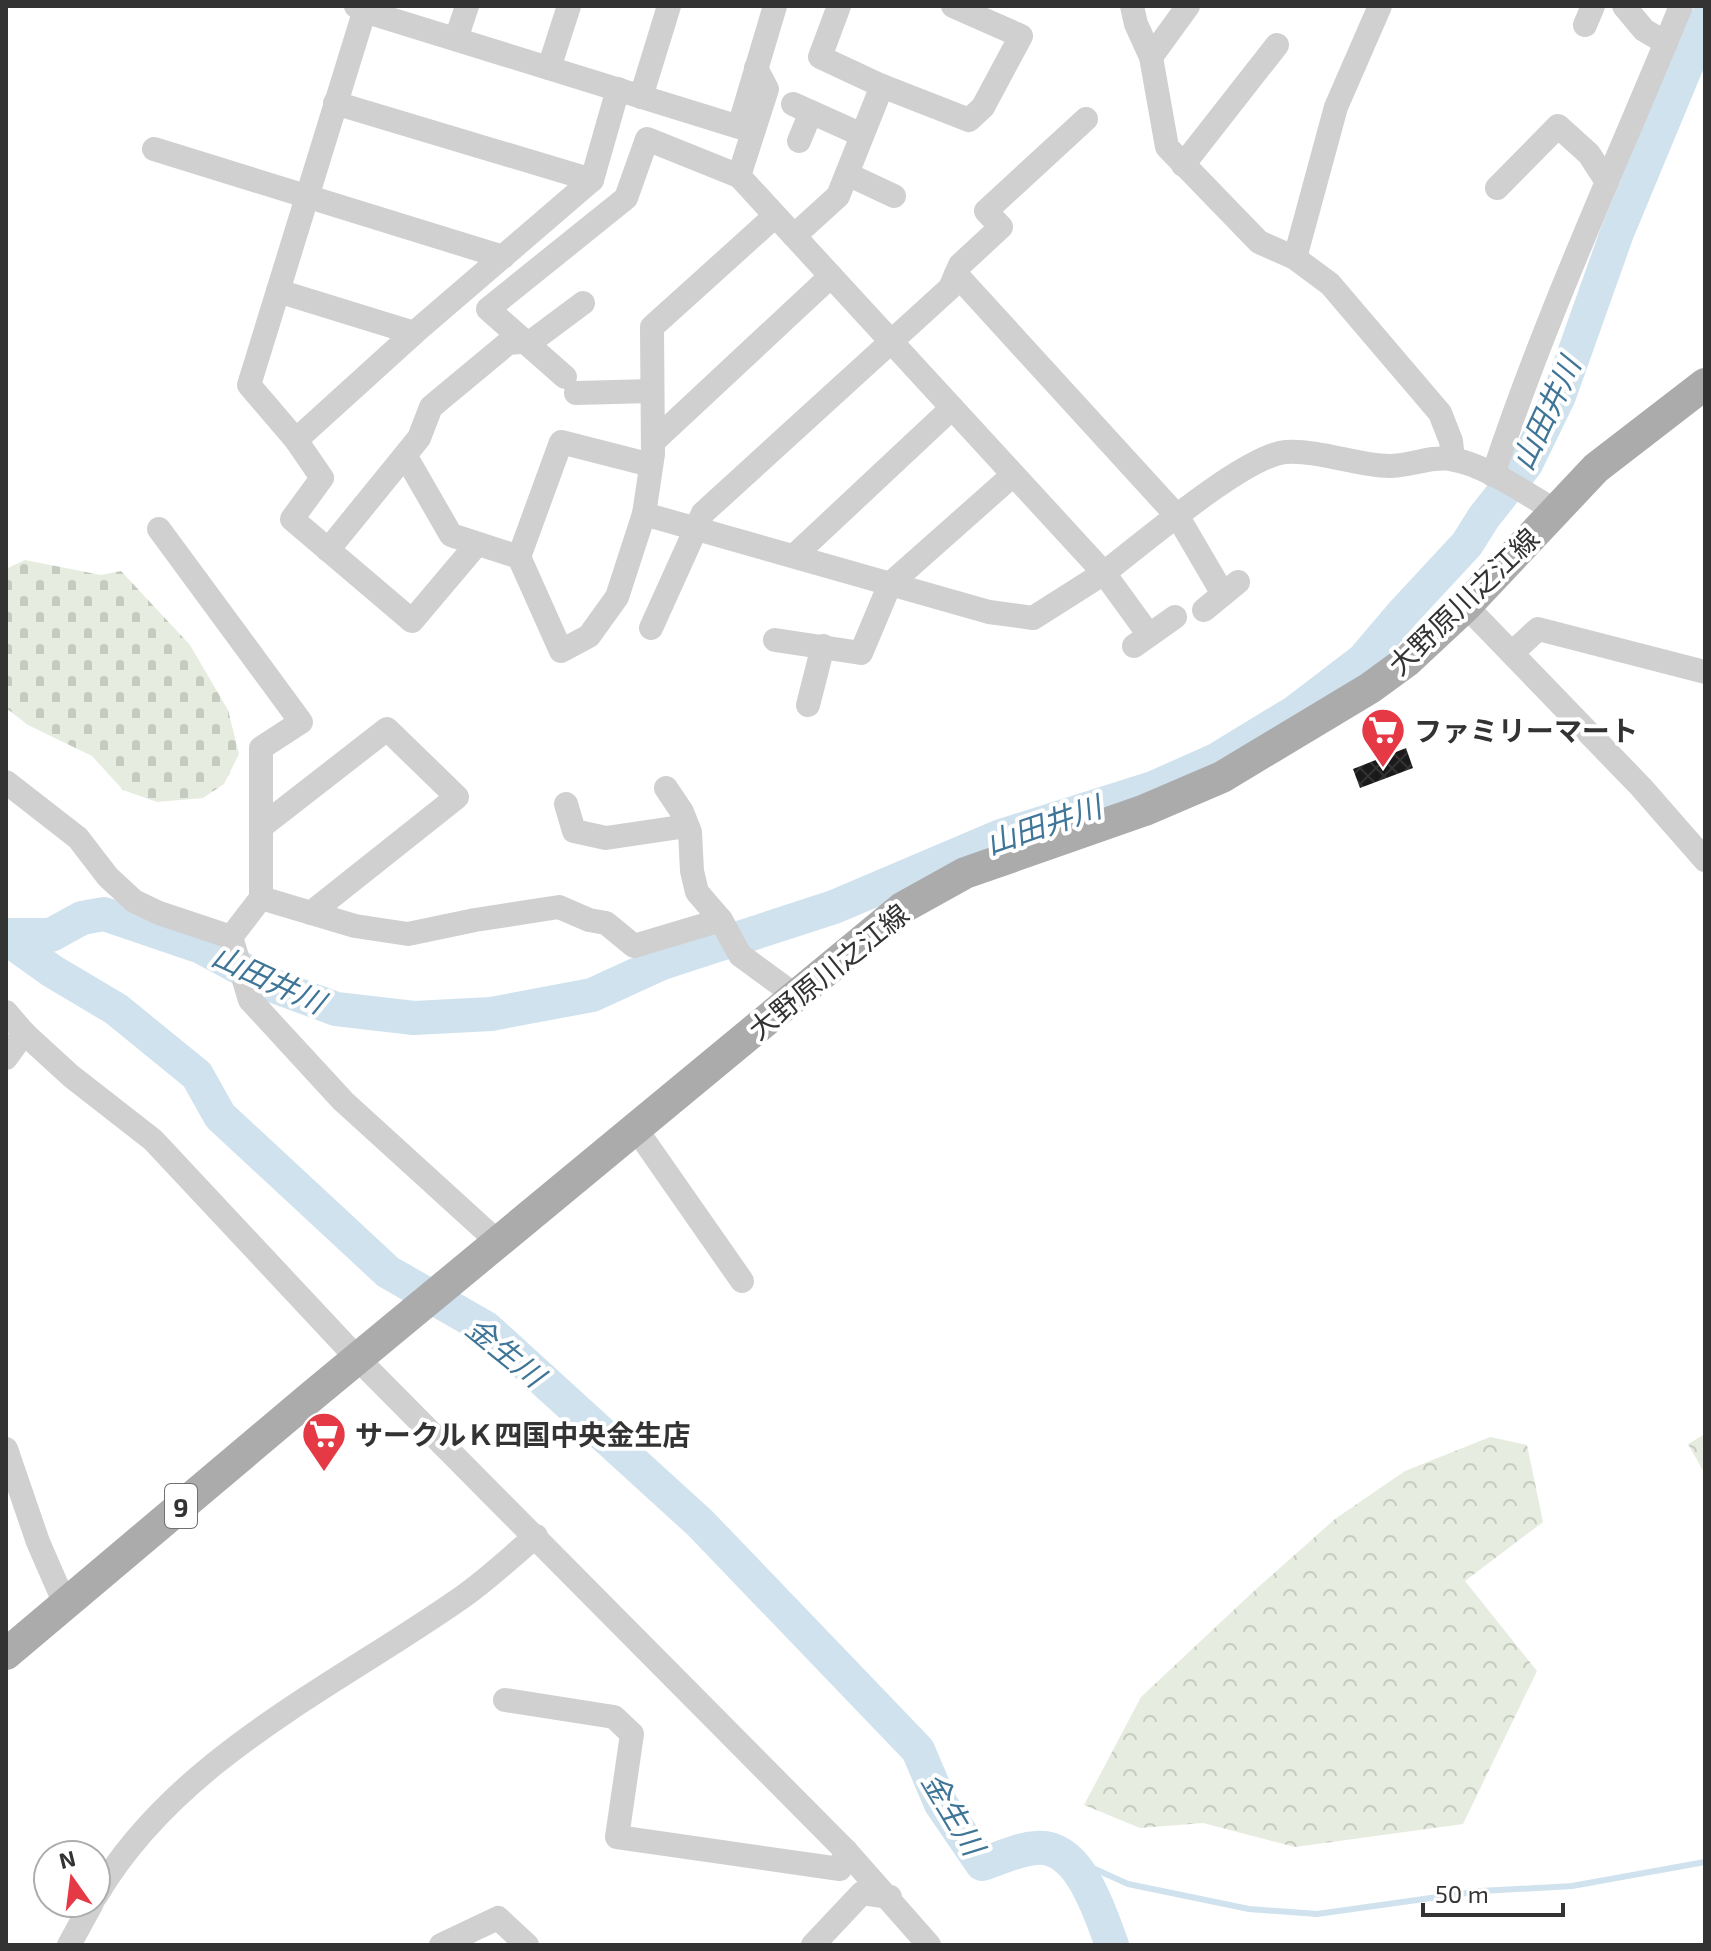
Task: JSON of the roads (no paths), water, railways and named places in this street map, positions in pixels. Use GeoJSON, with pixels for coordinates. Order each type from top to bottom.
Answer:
{"type":"FeatureCollection","features":[{"type":"Feature","properties":{"kind":"main road","name":"大野原川之江線"},"geometry":{"type":"LineString","coordinates":[[6,1654],[902,908],[932,889],[995,861],[1145,810],[1222,777],[1370,688],[1407,661],[1466,606],[1541,502],[1596,468],[1705,384]]}},
{"type":"Feature","properties":{"kind":"street"},"geometry":{"type":"LineString","coordinates":[[456,39],[467,6]]}},
{"type":"Feature","properties":{"kind":"street"},"geometry":{"type":"LineString","coordinates":[[549,68],[569,6]]}},
{"type":"Feature","properties":{"kind":"street"},"geometry":{"type":"LineString","coordinates":[[296,440],[414,333],[592,180],[669,6]]}},
{"type":"Feature","properties":{"kind":"street"},"geometry":{"type":"LineString","coordinates":[[477,544],[412,621],[292,519],[322,478],[296,440],[249,385],[308,198],[362,8],[739,127],[775,6]]}},
{"type":"Feature","properties":{"kind":"street"},"geometry":{"type":"LineString","coordinates":[[839,6],[820,57],[882,86],[969,120],[983,107],[1021,36],[953,6]]}},
{"type":"Feature","properties":{"kind":"street"},"geometry":{"type":"LineString","coordinates":[[1132,6],[1136,24],[1151,57],[1167,147],[1259,242],[1295,258],[1330,284],[1440,413],[1451,441],[1453,459]]}},
{"type":"Feature","properties":{"kind":"street"},"geometry":{"type":"LineString","coordinates":[[1151,57],[1188,6]]}},
{"type":"Feature","properties":{"kind":"street"},"geometry":{"type":"LineString","coordinates":[[1295,258],[1336,107],[1380,6]]}},
{"type":"Feature","properties":{"kind":"street"},"geometry":{"type":"LineString","coordinates":[[1624,6],[1644,30],[1666,43]]}},
{"type":"Feature","properties":{"kind":"street"},"geometry":{"type":"LineString","coordinates":[[1493,475],[1521,390],[1681,6]]}},
{"type":"Feature","properties":{"kind":"street"},"geometry":{"type":"LineString","coordinates":[[1183,165],[1231,88],[1277,45]]}},
{"type":"Feature","properties":{"kind":"street"},"geometry":{"type":"LineString","coordinates":[[739,176],[767,89],[756,68]]}},
{"type":"Feature","properties":{"kind":"street"},"geometry":{"type":"LineString","coordinates":[[794,236],[838,196],[882,86]]}},
{"type":"Feature","properties":{"kind":"street"},"geometry":{"type":"LineString","coordinates":[[335,103],[592,180]]}},
{"type":"Feature","properties":{"kind":"street"},"geometry":{"type":"LineString","coordinates":[[799,141],[802,108],[862,135]]}},
{"type":"Feature","properties":{"kind":"street"},"geometry":{"type":"LineString","coordinates":[[651,628],[703,513],[950,288],[960,265],[1001,227],[986,211],[1086,119]]}},
{"type":"Feature","properties":{"kind":"street"},"geometry":{"type":"LineString","coordinates":[[1497,188],[1558,126],[1589,154],[1607,182]]}},
{"type":"Feature","properties":{"kind":"street"},"geometry":{"type":"LineString","coordinates":[[652,391],[571,385],[488,309],[626,198],[647,139],[739,176],[1104,573],[1141,640],[1175,617]]}},
{"type":"Feature","properties":{"kind":"street"},"geometry":{"type":"LineString","coordinates":[[641,202],[661,145]]}},
{"type":"Feature","properties":{"kind":"street"},"geometry":{"type":"LineString","coordinates":[[154,149],[503,257]]}},
{"type":"Feature","properties":{"kind":"street"},"geometry":{"type":"LineString","coordinates":[[847,174],[894,196]]}},
{"type":"Feature","properties":{"kind":"street"},"geometry":{"type":"LineString","coordinates":[[652,453],[561,442],[519,557],[561,651],[589,636],[617,597],[644,514],[652,453],[652,327],[775,216]]}},
{"type":"Feature","properties":{"kind":"street"},"geometry":{"type":"LineString","coordinates":[[956,274],[1178,517],[1222,595]]}},
{"type":"Feature","properties":{"kind":"street"},"geometry":{"type":"LineString","coordinates":[[652,453],[831,276]]}},
{"type":"Feature","properties":{"kind":"street"},"geometry":{"type":"LineString","coordinates":[[278,291],[414,333]]}},
{"type":"Feature","properties":{"kind":"street"},"geometry":{"type":"LineString","coordinates":[[328,550],[419,438],[431,407],[508,343],[532,341],[583,303]]}},
{"type":"Feature","properties":{"kind":"street"},"geometry":{"type":"LineString","coordinates":[[794,556],[952,408]]}},
{"type":"Feature","properties":{"kind":"street"},"geometry":{"type":"LineString","coordinates":[[644,514],[989,612],[1033,618],[1104,573],[1236,473],[1272,453],[1291,452],[1390,466],[1453,459],[1493,475],[1541,502]]}},
{"type":"Feature","properties":{"kind":"street"},"geometry":{"type":"LineString","coordinates":[[409,462],[451,535],[519,557]]}},
{"type":"Feature","properties":{"kind":"street"},"geometry":{"type":"LineString","coordinates":[[775,640],[861,653],[890,584],[1013,475]]}},
{"type":"Feature","properties":{"kind":"street"},"geometry":{"type":"LineString","coordinates":[[159,529],[301,722],[261,748],[261,898],[231,937]]}},
{"type":"Feature","properties":{"kind":"street"},"geometry":{"type":"LineString","coordinates":[[1466,606],[1702,848]]}},
{"type":"Feature","properties":{"kind":"street"},"geometry":{"type":"LineString","coordinates":[[1512,653],[1538,629],[1705,672]]}},
{"type":"Feature","properties":{"kind":"street"},"geometry":{"type":"LineString","coordinates":[[808,705],[823,646]]}},
{"type":"Feature","properties":{"kind":"street"},"geometry":{"type":"LineString","coordinates":[[261,827],[387,729],[457,797],[311,913]]}},
{"type":"Feature","properties":{"kind":"street"},"geometry":{"type":"LineString","coordinates":[[6,782],[78,838],[108,877],[134,901],[159,913],[231,937]]}},
{"type":"Feature","properties":{"kind":"street"},"geometry":{"type":"LineString","coordinates":[[666,788],[687,826],[697,892],[721,920],[740,955],[796,996]]}},
{"type":"Feature","properties":{"kind":"street"},"geometry":{"type":"LineString","coordinates":[[566,804],[574,831],[606,838],[687,826]]}},
{"type":"Feature","properties":{"kind":"street"},"geometry":{"type":"LineString","coordinates":[[261,898],[355,926],[408,934],[559,907],[589,920],[606,923],[634,946],[721,920]]}},
{"type":"Feature","properties":{"kind":"street"},"geometry":{"type":"LineString","coordinates":[[231,937],[250,1000],[343,1101],[499,1243]]}},
{"type":"Feature","properties":{"kind":"street"},"geometry":{"type":"LineString","coordinates":[[6,1012],[71,1076],[153,1140],[358,1359],[536,1536],[843,1860],[890,1897],[929,1945]]}},
{"type":"Feature","properties":{"kind":"street"},"geometry":{"type":"LineString","coordinates":[[6,1058],[24,1033]]}},
{"type":"Feature","properties":{"kind":"street"},"geometry":{"type":"LineString","coordinates":[[636,1129],[742,1281]]}},
{"type":"Feature","properties":{"kind":"street"},"geometry":{"type":"LineString","coordinates":[[6,1449],[38,1542],[65,1604]]}},
{"type":"Feature","properties":{"kind":"street"},"geometry":{"type":"LineString","coordinates":[[112,1873],[161,1811],[191,1783],[314,1694],[463,1597],[536,1536]]}},
{"type":"Feature","properties":{"kind":"street"},"geometry":{"type":"LineString","coordinates":[[505,1700],[614,1717],[632,1734],[617,1837],[843,1860]]}},
{"type":"Feature","properties":{"kind":"street"},"geometry":{"type":"LineString","coordinates":[[843,1860],[862,1893]]}},
{"type":"Feature","properties":{"kind":"street"},"geometry":{"type":"LineString","coordinates":[[862,1893],[890,1897]]}},
{"type":"Feature","properties":{"kind":"street"},"geometry":{"type":"LineString","coordinates":[[813,1945],[862,1893]]}},
{"type":"Feature","properties":{"kind":"street"},"geometry":{"type":"LineString","coordinates":[[441,1945],[498,1918],[527,1945]]}},
{"type":"Feature","properties":{"kind":"street"},"geometry":{"type":"LineString","coordinates":[[69,1945],[83,1919]]}},
{"type":"Feature","properties":{"kind":"waterway","name":"山田井川"},"geometry":{"type":"LineString","coordinates":[[6,935],[51,935],[82,918],[104,914],[201,947],[274,986],[336,1009],[414,1018],[491,1014],[592,995],[662,963],[834,907],[1001,836],[1153,788],[1216,760],[1295,712],[1363,660],[1467,544],[1526,464],[1559,396],[1617,233],[1705,21]]}},
{"type":"Feature","properties":{"kind":"waterway","name":"金生川"},"geometry":{"type":"LineString","coordinates":[[6,938],[52,971],[116,1009],[197,1075],[220,1116],[388,1272],[486,1328],[700,1523],[918,1750],[941,1804],[982,1864],[1036,1848],[1051,1850],[1065,1857],[1086,1883],[1112,1945]]}},
{"type":"Feature","properties":{"kind":"waterway"},"geometry":{"type":"LineString","coordinates":[[1066,1856],[1128,1884],[1249,1909],[1317,1914],[1481,1891],[1572,1886],[1705,1862]]}},
{"type":"Feature","properties":{"kind":"place","name":"ファミリーマート"},"geometry":{"type":"Point","coordinates":[1383,769]}},
{"type":"Feature","properties":{"kind":"place","name":"サークルＫ四国中央金生店"},"geometry":{"type":"Point","coordinates":[324,1473]}}]}
